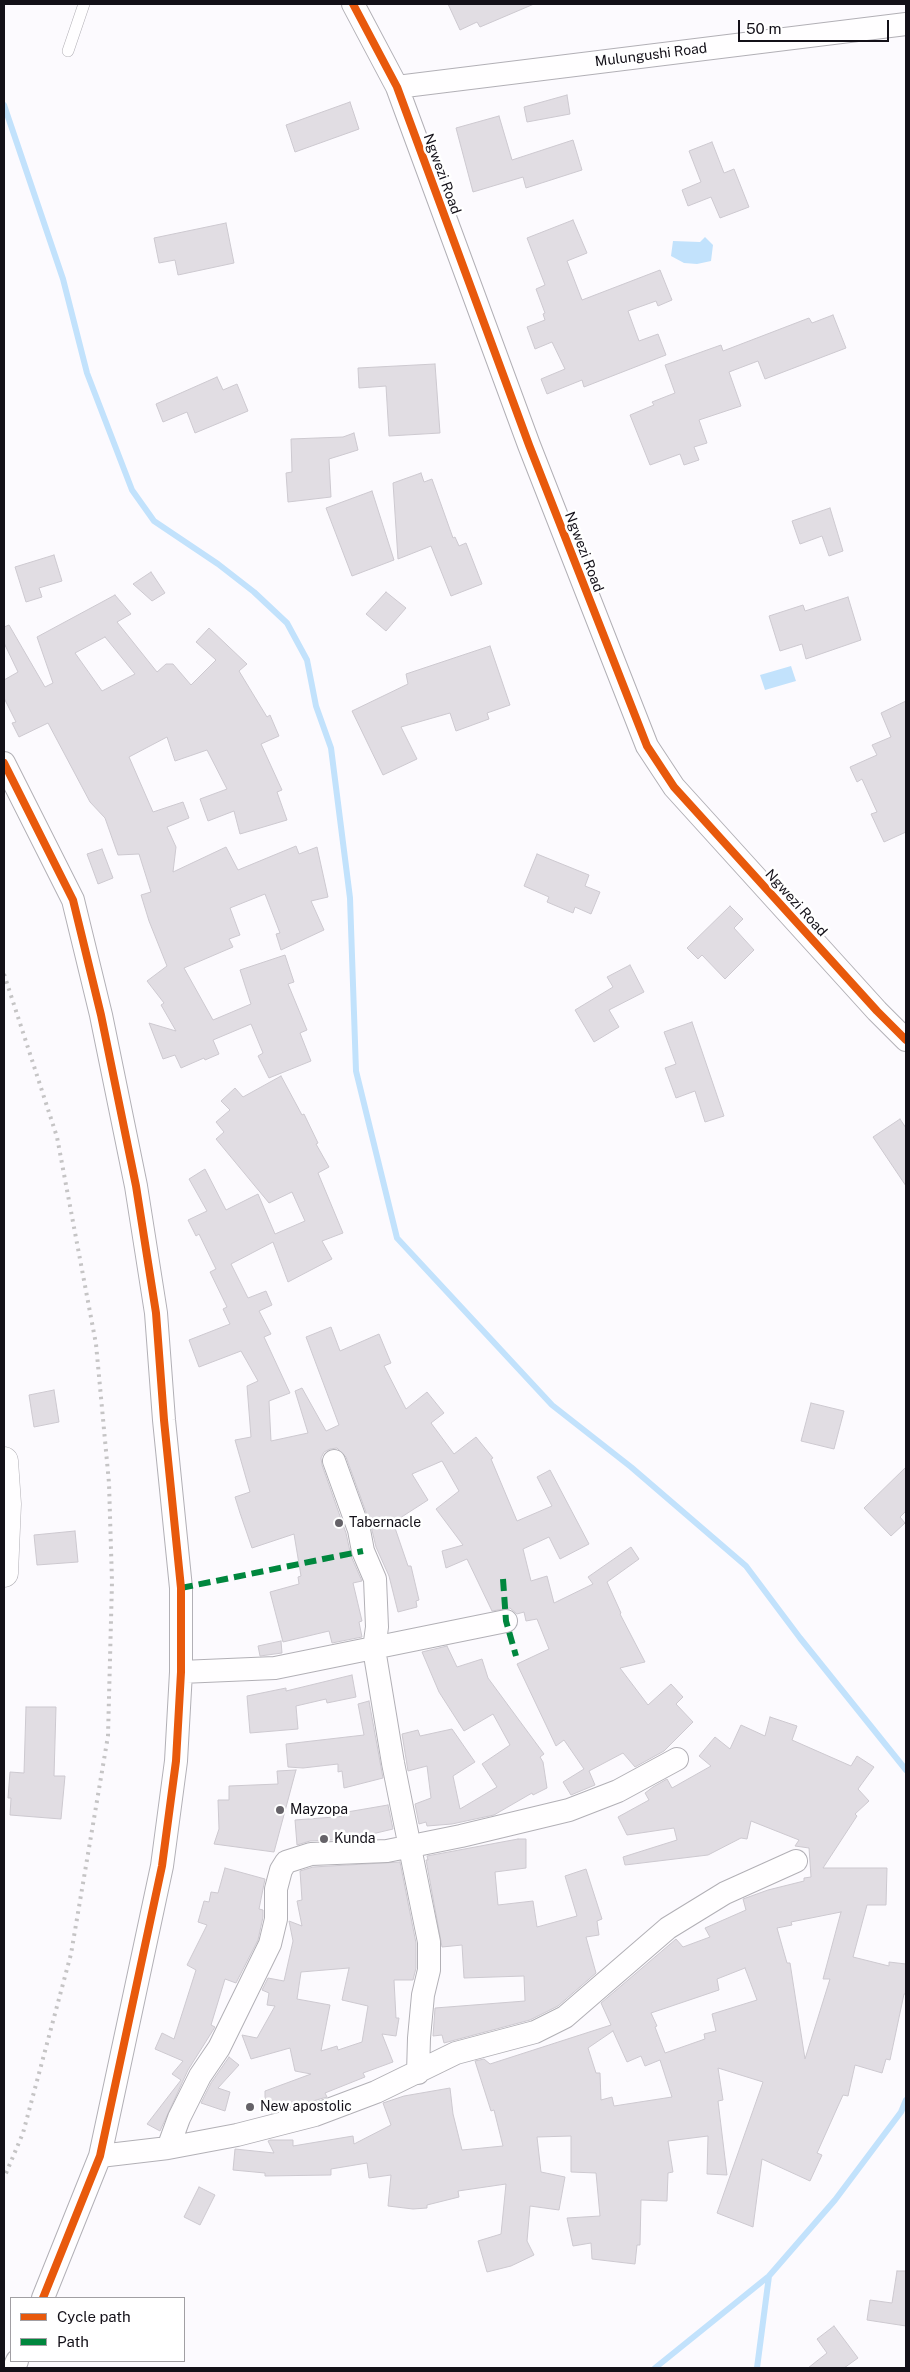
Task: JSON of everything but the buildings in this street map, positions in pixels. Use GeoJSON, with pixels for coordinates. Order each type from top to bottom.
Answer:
{"type":"FeatureCollection","features":[{"type":"Feature","properties":{"kind":"street","name":"Ngwezi Road"},"geometry":{"type":"LineString","coordinates":[[353,4],[397,87],[529,445],[647,746],[674,787],[906,1040]]}},
{"type":"Feature","properties":{"kind":"street","name":"Mulungushi Road"},"geometry":{"type":"LineString","coordinates":[[397,87],[906,24]]}},
{"type":"Feature","properties":{"kind":"street"},"geometry":{"type":"LineString","coordinates":[[4,763],[73,900],[101,1015],[136,1186],[156,1313],[164,1420],[181,1588],[181,1672],[176,1761],[162,1866],[100,2156],[43,2297]]}},
{"type":"Feature","properties":{"kind":"street"},"geometry":{"type":"LineString","coordinates":[[4,1461],[7,1504],[4,1574]]}},
{"type":"Feature","properties":{"kind":"street"},"geometry":{"type":"LineString","coordinates":[[334,1461],[359,1530],[363,1551],[374,1579],[377,1627],[374,1649],[393,1764],[429,1942],[429,1970],[423,1995],[418,2073]]}},
{"type":"Feature","properties":{"kind":"street"},"geometry":{"type":"LineString","coordinates":[[181,1672],[276,1668],[506,1621]]}},
{"type":"Feature","properties":{"kind":"street"},"geometry":{"type":"LineString","coordinates":[[168,2148],[179,2118],[200,2076],[219,2048],[270,1944],[276,1919],[276,1889],[281,1870],[291,1858],[311,1854],[387,1851],[461,1836],[569,1810],[618,1791],[678,1759]]}},
{"type":"Feature","properties":{"kind":"street"},"geometry":{"type":"LineString","coordinates":[[100,2156],[168,2148],[315,2115],[376,2092],[456,2053],[535,2032],[565,2017],[668,1928],[725,1893],[796,1861]]}},
{"type":"Feature","properties":{"kind":"lane"},"geometry":{"type":"LineString","coordinates":[[68,51],[84,4]]}},
{"type":"Feature","properties":{"kind":"water"},"geometry":{"type":"Polygon","coordinates":[[[705,237],[713,245],[711,261],[697,264],[684,263],[671,256],[673,241],[700,242],[705,237]]]}},
{"type":"Feature","properties":{"kind":"water"},"geometry":{"type":"Polygon","coordinates":[[[791,666],[796,681],[765,690],[760,675],[791,666]]]}},
{"type":"Feature","properties":{"kind":"waterway"},"geometry":{"type":"LineString","coordinates":[[4,105],[63,279],[87,373],[132,490],[154,521],[218,564],[254,592],[287,623],[307,660],[316,706],[331,748],[350,898],[356,1071],[397,1238],[552,1405],[631,1467],[746,1566],[800,1638],[906,1770]]}},
{"type":"Feature","properties":{"kind":"waterway"},"geometry":{"type":"LineString","coordinates":[[655,2368],[769,2276],[835,2200],[901,2112],[906,2100]]}},
{"type":"Feature","properties":{"kind":"waterway"},"geometry":{"type":"LineString","coordinates":[[757,2368],[769,2276]]}},
{"type":"Feature","properties":{"kind":"railway"},"geometry":{"type":"LineString","coordinates":[[4,974],[57,1137],[96,1344],[109,1483],[112,1582],[108,1736],[71,1954],[23,2133],[4,2178]]}},
{"type":"Feature","properties":{"kind":"marked path"},"geometry":{"type":"LineString","coordinates":[[181,1588],[363,1551]]}},
{"type":"Feature","properties":{"kind":"marked path"},"geometry":{"type":"LineString","coordinates":[[503,1579],[506,1621],[516,1656]]}},
{"type":"Feature","properties":{"kind":"cycle path"},"geometry":{"type":"LineString","coordinates":[[353,4],[397,87],[529,445],[647,746],[674,787],[877,1011],[906,1040]]}},
{"type":"Feature","properties":{"kind":"cycle path"},"geometry":{"type":"LineString","coordinates":[[4,763],[73,900],[101,1015],[136,1186],[156,1313],[164,1420],[181,1588],[181,1672],[176,1761],[162,1866],[100,2156],[43,2297]]}},
{"type":"Feature","properties":{"kind":"place","name":"Tabernacle"},"geometry":{"type":"Point","coordinates":[339,1523]}},
{"type":"Feature","properties":{"kind":"place","name":"Mayzopa"},"geometry":{"type":"Point","coordinates":[280,1810]}},
{"type":"Feature","properties":{"kind":"place","name":"Kunda"},"geometry":{"type":"Point","coordinates":[324,1839]}},
{"type":"Feature","properties":{"kind":"place","name":"New apostolic"},"geometry":{"type":"Point","coordinates":[250,2107]}}]}
